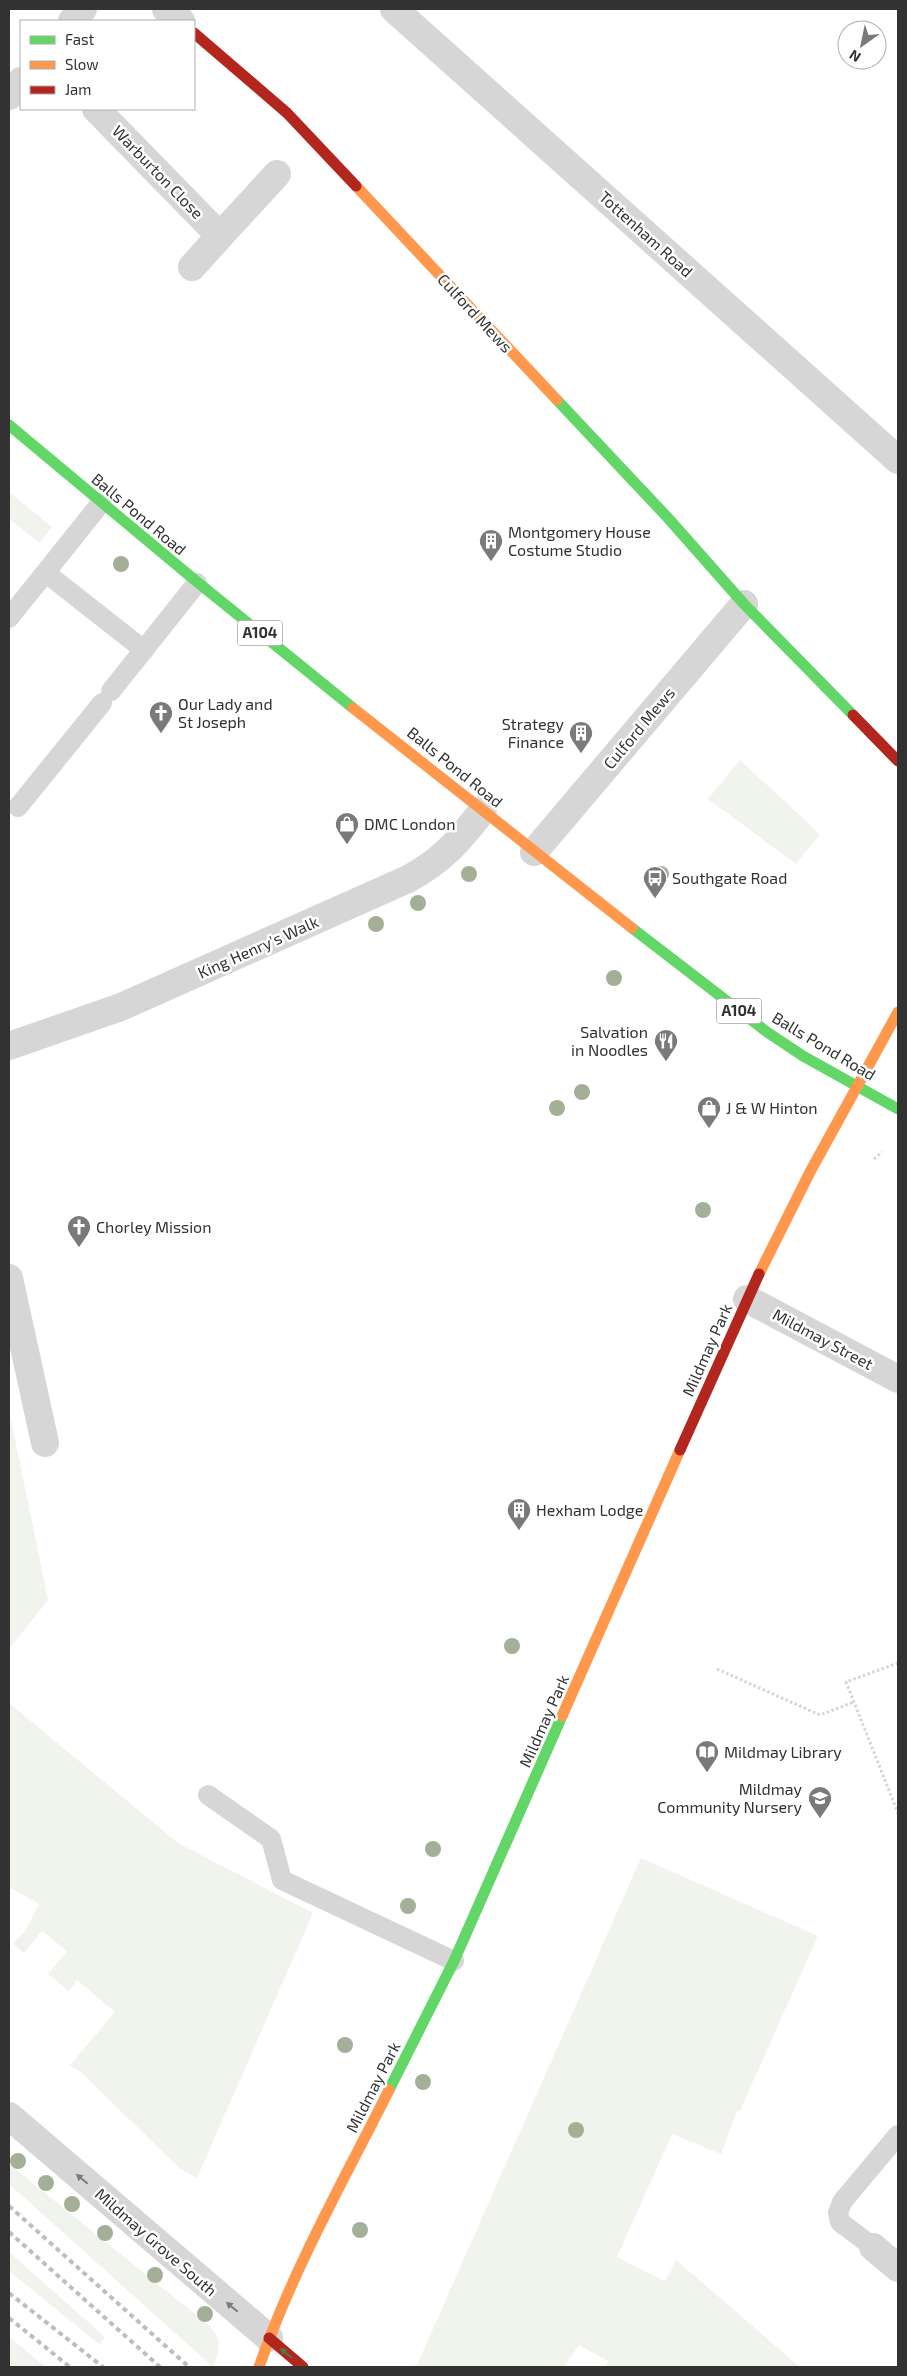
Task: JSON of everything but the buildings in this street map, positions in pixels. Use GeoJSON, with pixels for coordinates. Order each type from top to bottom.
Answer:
{"type":"FeatureCollection","features":[{"type":"Feature","properties":{"kind":"street"},"geometry":{"type":"LineString","coordinates":[[73,20],[83,9]]}},
{"type":"Feature","properties":{"kind":"street"},"geometry":{"type":"LineString","coordinates":[[166,9],[179,20]]}},
{"type":"Feature","properties":{"kind":"street","name":"Tottenham Road"},"geometry":{"type":"LineString","coordinates":[[394,9],[898,460]]}},
{"type":"Feature","properties":{"kind":"street","name":"Culford Mews"},"geometry":{"type":"LineString","coordinates":[[195,34],[287,113],[662,511],[744,604],[898,761]]}},
{"type":"Feature","properties":{"kind":"street"},"geometry":{"type":"LineString","coordinates":[[9,96],[20,82]]}},
{"type":"Feature","properties":{"kind":"street","name":"Warburton Close"},"geometry":{"type":"LineString","coordinates":[[97,110],[220,236]]}},
{"type":"Feature","properties":{"kind":"street"},"geometry":{"type":"LineString","coordinates":[[192,267],[277,174]]}},
{"type":"Feature","properties":{"kind":"street","name":"Balls Pond Road"},"geometry":{"type":"LineString","coordinates":[[9,426],[197,583],[534,852],[772,1036],[898,1109]]}},
{"type":"Feature","properties":{"kind":"street","name":"Culford Mews"},"geometry":{"type":"LineString","coordinates":[[534,852],[744,604]]}},
{"type":"Feature","properties":{"kind":"street","name":"King Henry's Walk"},"geometry":{"type":"LineString","coordinates":[[9,1046],[121,1007],[408,879],[432,866],[449,851],[483,810]]}},
{"type":"Feature","properties":{"kind":"street"},"geometry":{"type":"LineString","coordinates":[[857,1086],[898,1012]]}},
{"type":"Feature","properties":{"kind":"street","name":"Mildmay Park"},"geometry":{"type":"LineString","coordinates":[[259,2367],[269,2338],[316,2236],[454,1961],[747,1299],[810,1172],[857,1086]]}},
{"type":"Feature","properties":{"kind":"street"},"geometry":{"type":"LineString","coordinates":[[9,1278],[45,1443]]}},
{"type":"Feature","properties":{"kind":"street","name":"Mildmay Street"},"geometry":{"type":"LineString","coordinates":[[747,1299],[898,1379]]}},
{"type":"Feature","properties":{"kind":"street","name":"Mildmay Grove South"},"geometry":{"type":"LineString","coordinates":[[9,2116],[304,2367]]}},
{"type":"Feature","properties":{"kind":"street"},"geometry":{"type":"LineString","coordinates":[[873,2247],[898,2268]]}},
{"type":"Feature","properties":{"kind":"lane"},"geometry":{"type":"LineString","coordinates":[[9,618],[101,503]]}},
{"type":"Feature","properties":{"kind":"lane"},"geometry":{"type":"LineString","coordinates":[[46,573],[144,650]]}},
{"type":"Feature","properties":{"kind":"lane"},"geometry":{"type":"LineString","coordinates":[[18,807],[197,583]]}},
{"type":"Feature","properties":{"kind":"lane"},"geometry":{"type":"LineString","coordinates":[[208,1795],[271,1839],[282,1880],[454,1961]]}},
{"type":"Feature","properties":{"kind":"lane"},"geometry":{"type":"LineString","coordinates":[[873,2247],[840,2222],[838,2213],[842,2202],[898,2135]]}},
{"type":"Feature","properties":{"kind":"path"},"geometry":{"type":"LineString","coordinates":[[874,1159],[882,1152]]}},
{"type":"Feature","properties":{"kind":"path"},"geometry":{"type":"LineString","coordinates":[[898,1663],[846,1682],[898,1813]]}},
{"type":"Feature","properties":{"kind":"path"},"geometry":{"type":"LineString","coordinates":[[717,1669],[820,1715],[854,1702]]}},
{"type":"Feature","properties":{"kind":"shaded area"},"geometry":{"type":"Polygon","coordinates":[[[9,492],[52,527],[39,543],[9,518],[9,492]]]}},
{"type":"Feature","properties":{"kind":"shaded area"},"geometry":{"type":"Polygon","coordinates":[[[740,760],[820,834],[796,864],[708,799],[740,760]]]}},
{"type":"Feature","properties":{"kind":"shaded area"},"geometry":{"type":"Polygon","coordinates":[[[9,1410],[48,1600],[9,1649],[9,1410]]]}},
{"type":"Feature","properties":{"kind":"shaded area"},"geometry":{"type":"Polygon","coordinates":[[[9,1703],[178,1843],[313,1913],[197,2178],[178,2167],[81,2072],[70,2065],[115,2012],[77,1980],[69,1991],[48,1974],[67,1951],[42,1931],[24,1953],[13,1944],[25,1931],[39,1904],[9,1887],[9,1703]]]}},
{"type":"Feature","properties":{"kind":"shaded area"},"geometry":{"type":"Polygon","coordinates":[[[641,1858],[818,1936],[740,2111],[737,2111],[721,2154],[672,2134],[617,2257],[665,2281],[676,2260],[800,2367],[605,2367],[608,2361],[579,2345],[564,2367],[413,2367],[417,2365],[641,1858]]]}},
{"type":"Feature","properties":{"kind":"shaded area"},"geometry":{"type":"Polygon","coordinates":[[[9,2164],[211,2327],[215,2332],[219,2346],[213,2367],[9,2184],[9,2164]]]}},
{"type":"Feature","properties":{"kind":"shaded area"},"geometry":{"type":"Polygon","coordinates":[[[9,2252],[105,2337],[99,2344],[9,2271],[9,2252]]]}},
{"type":"Feature","properties":{"kind":"shaded area"},"geometry":{"type":"Polygon","coordinates":[[[9,2337],[46,2367],[9,2367],[9,2337]]]}},
{"type":"Feature","properties":{"kind":"railway"},"geometry":{"type":"LineString","coordinates":[[9,2206],[189,2367]]}},
{"type":"Feature","properties":{"kind":"railway"},"geometry":{"type":"LineString","coordinates":[[9,2232],[160,2367]]}},
{"type":"Feature","properties":{"kind":"railway"},"geometry":{"type":"LineString","coordinates":[[9,2293],[103,2367]]}},
{"type":"Feature","properties":{"kind":"railway"},"geometry":{"type":"LineString","coordinates":[[9,2318],[70,2367]]}},
{"type":"Feature","properties":{"kind":"traffic: fast"},"geometry":{"type":"LineString","coordinates":[[557,400],[668,518],[744,604],[853,715]]}},
{"type":"Feature","properties":{"kind":"traffic: fast"},"geometry":{"type":"LineString","coordinates":[[9,425],[196,581],[353,708]]}},
{"type":"Feature","properties":{"kind":"traffic: fast"},"geometry":{"type":"LineString","coordinates":[[632,928],[767,1032],[803,1056],[898,1109]]}},
{"type":"Feature","properties":{"kind":"traffic: fast"},"geometry":{"type":"LineString","coordinates":[[389,2090],[454,1961],[562,1716]]}},
{"type":"Feature","properties":{"kind":"traffic: slow"},"geometry":{"type":"LineString","coordinates":[[356,186],[557,400]]}},
{"type":"Feature","properties":{"kind":"traffic: slow"},"geometry":{"type":"LineString","coordinates":[[353,708],[632,928]]}},
{"type":"Feature","properties":{"kind":"traffic: slow"},"geometry":{"type":"LineString","coordinates":[[759,1274],[810,1172],[898,1012]]}},
{"type":"Feature","properties":{"kind":"traffic: slow"},"geometry":{"type":"LineString","coordinates":[[562,1716],[680,1450]]}},
{"type":"Feature","properties":{"kind":"traffic: slow"},"geometry":{"type":"LineString","coordinates":[[259,2367],[272,2331],[303,2261],[389,2090]]}},
{"type":"Feature","properties":{"kind":"traffic: jam"},"geometry":{"type":"LineString","coordinates":[[195,34],[287,113],[356,186]]}},
{"type":"Feature","properties":{"kind":"traffic: jam"},"geometry":{"type":"LineString","coordinates":[[853,715],[898,761]]}},
{"type":"Feature","properties":{"kind":"traffic: jam"},"geometry":{"type":"LineString","coordinates":[[680,1450],[759,1274]]}},
{"type":"Feature","properties":{"kind":"traffic: jam"},"geometry":{"type":"LineString","coordinates":[[269,2338],[303,2367]]}},
{"type":"Feature","properties":{"kind":"place","name":"Montgomery House Costume Studio"},"geometry":{"type":"Point","coordinates":[491,562]}},
{"type":"Feature","properties":{"kind":"place","name":"Our Lady and St Joseph"},"geometry":{"type":"Point","coordinates":[161,734]}},
{"type":"Feature","properties":{"kind":"place","name":"Strategy Finance"},"geometry":{"type":"Point","coordinates":[581,754]}},
{"type":"Feature","properties":{"kind":"place","name":"DMC London"},"geometry":{"type":"Point","coordinates":[347,845]}},
{"type":"Feature","properties":{"kind":"place","name":"Southgate Road"},"geometry":{"type":"Point","coordinates":[655,899]}},
{"type":"Feature","properties":{"kind":"place","name":"Salvation in Noodles"},"geometry":{"type":"Point","coordinates":[666,1062]}},
{"type":"Feature","properties":{"kind":"place","name":"J & W Hinton"},"geometry":{"type":"Point","coordinates":[709,1129]}},
{"type":"Feature","properties":{"kind":"place","name":"Chorley Mission"},"geometry":{"type":"Point","coordinates":[79,1248]}},
{"type":"Feature","properties":{"kind":"place","name":"Hexham Lodge"},"geometry":{"type":"Point","coordinates":[519,1531]}},
{"type":"Feature","properties":{"kind":"place","name":"Mildmay Library"},"geometry":{"type":"Point","coordinates":[707,1773]}},
{"type":"Feature","properties":{"kind":"place","name":"Mildmay Community Nursery"},"geometry":{"type":"Point","coordinates":[820,1819]}}]}
